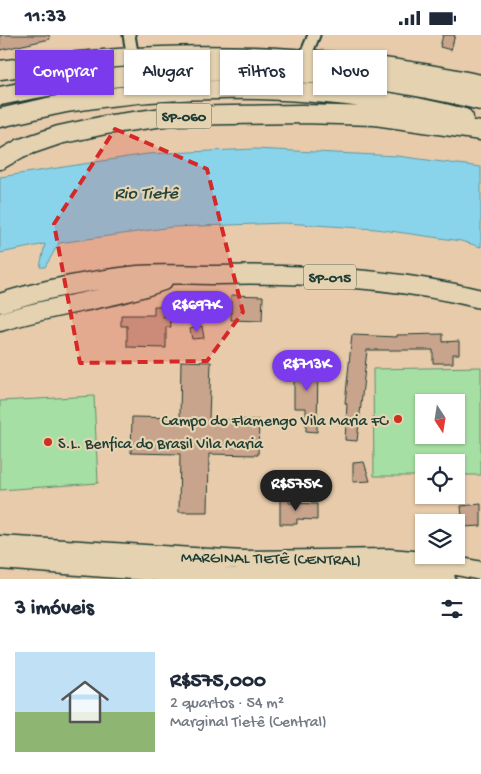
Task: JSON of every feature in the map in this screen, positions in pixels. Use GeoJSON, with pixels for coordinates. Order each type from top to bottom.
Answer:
{"type":"FeatureCollection","features":[{"type":"Feature","properties":{"kind":"highway"},"geometry":{"type":"LineString","coordinates":[[210,55],[305,57],[440,75],[481,84]]}},
{"type":"Feature","properties":{"kind":"highway"},"geometry":{"type":"LineString","coordinates":[[0,70],[15,68]]}},
{"type":"Feature","properties":{"kind":"highway"},"geometry":{"type":"LineString","coordinates":[[114,78],[187,72],[282,73],[385,81],[481,101]]}},
{"type":"Feature","properties":{"kind":"highway"},"geometry":{"type":"LineString","coordinates":[[0,82],[15,79]]}},
{"type":"Feature","properties":{"kind":"highway"},"geometry":{"type":"LineString","coordinates":[[0,118],[77,102],[163,93],[251,90],[340,95],[409,104],[481,123]]}},
{"type":"Feature","properties":{"kind":"highway"},"geometry":{"type":"LineString","coordinates":[[0,95],[15,92]]}},
{"type":"Feature","properties":{"kind":"highway"},"geometry":{"type":"LineString","coordinates":[[0,107],[56,95]]}},
{"type":"Feature","properties":{"kind":"highway","name":"SP-060"},"geometry":{"type":"LineString","coordinates":[[0,160],[21,148],[59,135],[105,125],[171,116],[302,114],[376,116],[481,131]]}},
{"type":"Feature","properties":{"kind":"highway","name":"SP-015"},"geometry":{"type":"LineString","coordinates":[[0,303],[25,295],[138,275],[320,276],[402,284],[481,299]]}},
{"type":"Feature","properties":{"kind":"highway"},"geometry":{"type":"LineString","coordinates":[[0,322],[30,313],[151,285],[178,275]]}},
{"type":"Feature","properties":{"kind":"highway","name":"MARGINAL TIETÊ (CENTRAL)"},"geometry":{"type":"LineString","coordinates":[[0,545],[242,560],[389,558],[438,561],[481,571]]}},
{"type":"Feature","properties":{"kind":"highway"},"geometry":{"type":"LineString","coordinates":[[0,560],[250,579]]}},
{"type":"Feature","properties":{"kind":"highway"},"geometry":{"type":"LineString","coordinates":[[215,575],[290,573],[410,574],[446,579]]}},
{"type":"Feature","properties":{"kind":"lane"},"geometry":{"type":"LineString","coordinates":[[128,35],[131,50]]}},
{"type":"Feature","properties":{"kind":"lane"},"geometry":{"type":"LineString","coordinates":[[305,57],[314,35]]}},
{"type":"Feature","properties":{"kind":"highlighted area"},"geometry":{"type":"Polygon","coordinates":[[[115,129],[207,169],[243,312],[207,361],[80,363],[54,224],[115,129]]]}},
{"type":"Feature","properties":{"kind":"green space","name":"Campo do Flamengo Vila Maria FC"},"geometry":{"type":"Polygon","coordinates":[[[481,367],[481,475],[465,475],[465,454],[415,454],[415,476],[374,476],[373,369],[481,367]]]}},
{"type":"Feature","properties":{"kind":"green space","name":"S.L. Benfica do Brasil Vila Maria"},"geometry":{"type":"Polygon","coordinates":[[[94,396],[98,483],[0,490],[0,401],[94,396]]]}},
{"type":"Feature","properties":{"kind":"water","name":"Rio Tietê"},"geometry":{"type":"Polygon","coordinates":[[[254,149],[397,156],[481,167],[481,247],[461,241],[376,229],[285,223],[172,227],[59,243],[45,267],[40,267],[45,244],[0,253],[0,177],[147,154],[254,149]]]}},
{"type":"Feature","properties":{"kind":"building"},"geometry":{"type":"Polygon","coordinates":[[[0,35],[49,35],[50,39],[0,50],[0,35]]]}},
{"type":"Feature","properties":{"kind":"building"},"geometry":{"type":"Polygon","coordinates":[[[443,35],[455,35],[451,50],[440,47],[443,35]]]}},
{"type":"Feature","properties":{"kind":"building"},"geometry":{"type":"Polygon","coordinates":[[[231,295],[263,296],[262,321],[231,320],[231,295]]]}},
{"type":"Feature","properties":{"kind":"building"},"geometry":{"type":"Polygon","coordinates":[[[154,306],[163,306],[163,317],[170,316],[171,327],[166,327],[166,348],[127,347],[127,326],[121,326],[121,315],[154,315],[154,306]]]}},
{"type":"Feature","properties":{"kind":"building"},"geometry":{"type":"Polygon","coordinates":[[[202,326],[204,338],[192,339],[190,329],[202,326]]]}},
{"type":"Feature","properties":{"kind":"building"},"geometry":{"type":"Polygon","coordinates":[[[443,334],[443,342],[459,341],[459,354],[453,354],[453,363],[433,363],[433,350],[367,350],[357,441],[345,440],[347,404],[345,403],[352,335],[397,337],[397,335],[443,334]]]}},
{"type":"Feature","properties":{"kind":"building"},"geometry":{"type":"Polygon","coordinates":[[[181,361],[211,362],[209,419],[259,420],[258,455],[209,454],[208,512],[179,512],[180,454],[131,453],[132,417],[180,418],[181,361]]]}},
{"type":"Feature","properties":{"kind":"building"},"geometry":{"type":"Polygon","coordinates":[[[294,362],[318,362],[317,432],[306,431],[306,408],[294,408],[294,362]]]}},
{"type":"Feature","properties":{"kind":"building"},"geometry":{"type":"Polygon","coordinates":[[[364,462],[370,481],[353,482],[353,463],[364,462]]]}},
{"type":"Feature","properties":{"kind":"building"},"geometry":{"type":"Polygon","coordinates":[[[280,497],[289,497],[289,503],[317,504],[317,520],[297,519],[297,524],[280,524],[280,497]]]}},
{"type":"Feature","properties":{"kind":"building"},"geometry":{"type":"Polygon","coordinates":[[[481,504],[481,526],[465,527],[465,514],[462,514],[461,506],[481,504]]]}},
{"type":"Feature","properties":{"kind":"place","name":"Campo do Flamengo Vila Maria FC"},"geometry":{"type":"Point","coordinates":[398,419]}},
{"type":"Feature","properties":{"kind":"place","name":"S.L. Benfica do Brasil Vila Maria"},"geometry":{"type":"Point","coordinates":[48,442]}}]}
